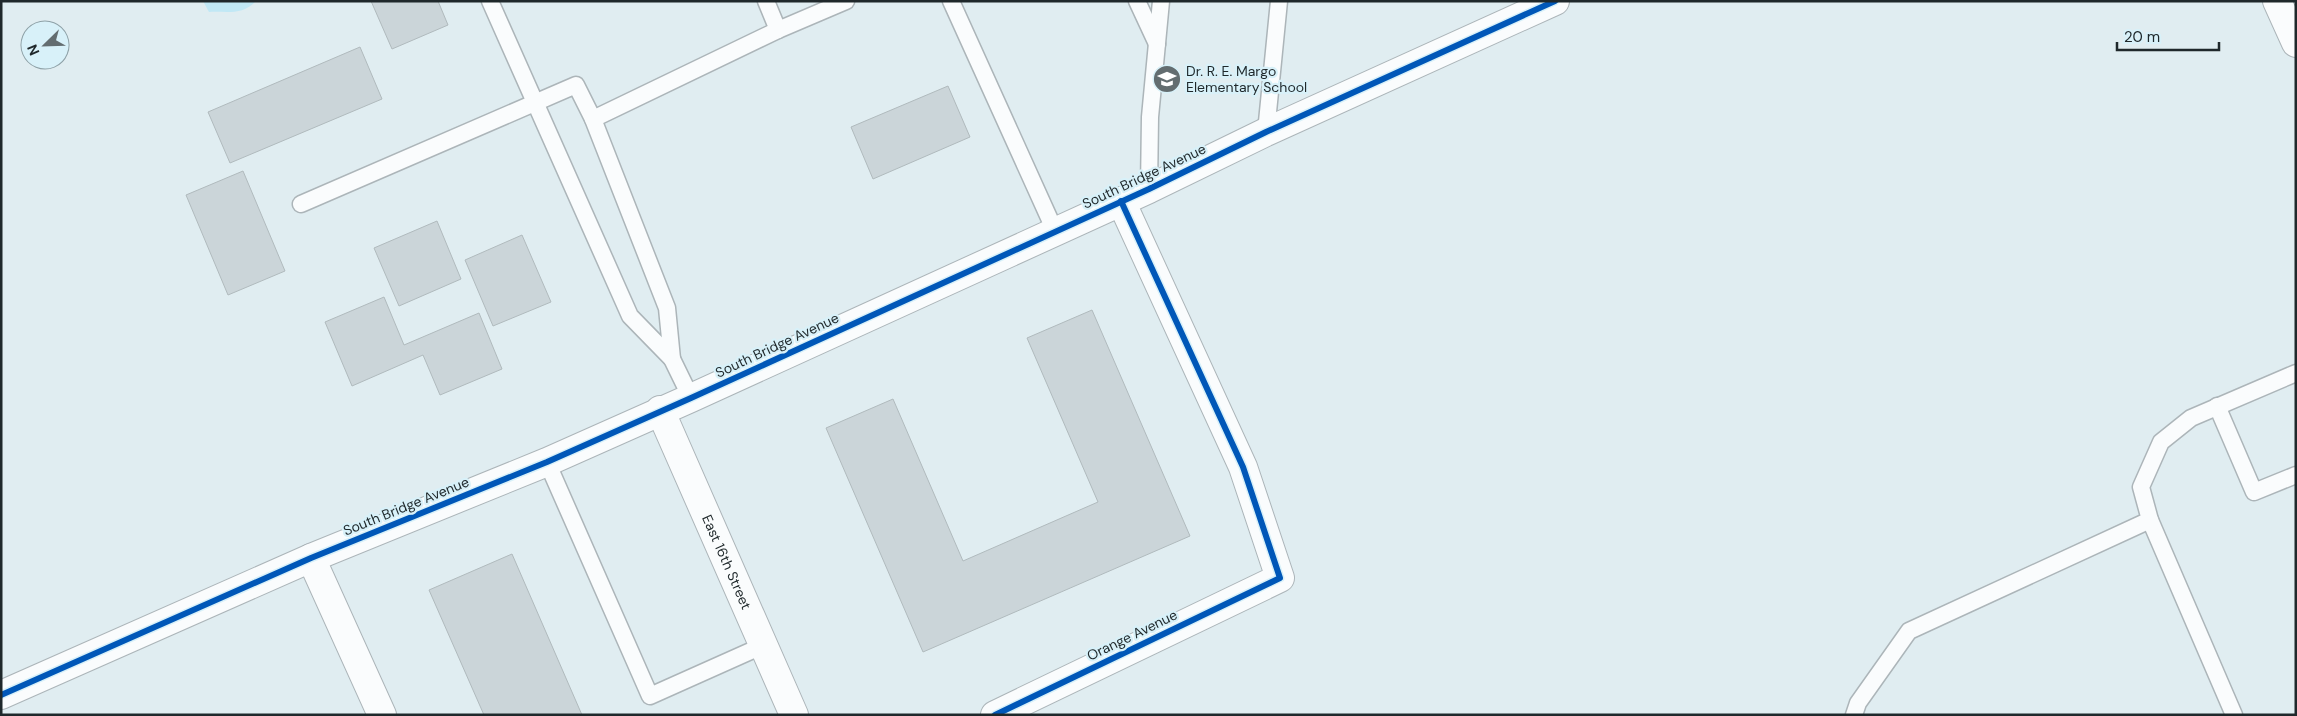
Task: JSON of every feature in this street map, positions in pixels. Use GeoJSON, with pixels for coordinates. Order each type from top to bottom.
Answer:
{"type":"FeatureCollection","features":[{"type":"Feature","properties":{"kind":"street","name":"South Bridge Avenue"},"geometry":{"type":"LineString","coordinates":[[1,695],[311,558],[547,462],[660,410],[692,398],[1149,189],[1266,132],[1555,1]]}},
{"type":"Feature","properties":{"kind":"street"},"geometry":{"type":"LineString","coordinates":[[2277,1],[2296,43]]}},
{"type":"Feature","properties":{"kind":"street","name":"Orange Avenue"},"geometry":{"type":"LineString","coordinates":[[995,715],[1280,578],[1243,467],[1121,201]]}},
{"type":"Feature","properties":{"kind":"street","name":"East 16th Street"},"geometry":{"type":"LineString","coordinates":[[660,410],[762,646],[794,715]]}},
{"type":"Feature","properties":{"kind":"street"},"geometry":{"type":"LineString","coordinates":[[311,558],[382,715]]}},
{"type":"Feature","properties":{"kind":"lane"},"geometry":{"type":"LineString","coordinates":[[490,1],[537,103],[630,316],[672,359],[692,398]]}},
{"type":"Feature","properties":{"kind":"lane"},"geometry":{"type":"LineString","coordinates":[[766,1],[778,30]]}},
{"type":"Feature","properties":{"kind":"lane"},"geometry":{"type":"LineString","coordinates":[[593,118],[778,30],[846,1]]}},
{"type":"Feature","properties":{"kind":"lane"},"geometry":{"type":"LineString","coordinates":[[951,1],[1055,231]]}},
{"type":"Feature","properties":{"kind":"lane"},"geometry":{"type":"LineString","coordinates":[[1137,1],[1158,46]]}},
{"type":"Feature","properties":{"kind":"lane"},"geometry":{"type":"LineString","coordinates":[[1149,189],[1150,117],[1161,1]]}},
{"type":"Feature","properties":{"kind":"lane"},"geometry":{"type":"LineString","coordinates":[[1266,132],[1279,1]]}},
{"type":"Feature","properties":{"kind":"lane"},"geometry":{"type":"LineString","coordinates":[[301,204],[576,85],[593,118],[667,308],[672,359]]}},
{"type":"Feature","properties":{"kind":"lane"},"geometry":{"type":"LineString","coordinates":[[2234,715],[2150,520],[2141,487],[2161,442],[2191,418],[2296,373]]}},
{"type":"Feature","properties":{"kind":"lane"},"geometry":{"type":"LineString","coordinates":[[2217,406],[2254,492],[2296,476]]}},
{"type":"Feature","properties":{"kind":"lane"},"geometry":{"type":"LineString","coordinates":[[547,462],[650,696],[762,646]]}},
{"type":"Feature","properties":{"kind":"lane"},"geometry":{"type":"LineString","coordinates":[[1854,715],[1858,703],[1908,631],[2150,520]]}},
{"type":"Feature","properties":{"kind":"shaded area"},"geometry":{"type":"Polygon","coordinates":[[[203,1],[256,1],[251,6],[240,11],[209,12],[203,1]]]}},
{"type":"Feature","properties":{"kind":"building"},"geometry":{"type":"Polygon","coordinates":[[[371,1],[438,1],[448,25],[392,49],[371,1]]]}},
{"type":"Feature","properties":{"kind":"building"},"geometry":{"type":"Polygon","coordinates":[[[360,47],[382,99],[230,163],[208,112],[360,47]]]}},
{"type":"Feature","properties":{"kind":"building"},"geometry":{"type":"Polygon","coordinates":[[[948,86],[970,137],[873,179],[851,127],[948,86]]]}},
{"type":"Feature","properties":{"kind":"building"},"geometry":{"type":"Polygon","coordinates":[[[243,171],[285,271],[228,295],[186,195],[243,171]]]}},
{"type":"Feature","properties":{"kind":"building"},"geometry":{"type":"Polygon","coordinates":[[[437,221],[461,279],[399,306],[374,248],[437,221]]]}},
{"type":"Feature","properties":{"kind":"building"},"geometry":{"type":"Polygon","coordinates":[[[522,235],[551,302],[493,326],[465,260],[522,235]]]}},
{"type":"Feature","properties":{"kind":"building"},"geometry":{"type":"Polygon","coordinates":[[[384,297],[404,345],[479,313],[502,369],[440,395],[423,355],[352,386],[325,322],[384,297]]]}},
{"type":"Feature","properties":{"kind":"building"},"geometry":{"type":"Polygon","coordinates":[[[1092,310],[1190,536],[923,652],[826,428],[893,399],[963,561],[1098,502],[1027,338],[1092,310]]]}},
{"type":"Feature","properties":{"kind":"building"},"geometry":{"type":"Polygon","coordinates":[[[512,554],[582,715],[484,715],[429,590],[512,554]]]}},
{"type":"Feature","properties":{"kind":"cycle path"},"geometry":{"type":"LineString","coordinates":[[1,695],[311,558],[547,462],[691,398],[1149,189],[1266,132],[1555,1]]}},
{"type":"Feature","properties":{"kind":"cycle path"},"geometry":{"type":"LineString","coordinates":[[995,715],[1280,578],[1243,467],[1121,201]]}},
{"type":"Feature","properties":{"kind":"place","name":"Dr. R. E. Margo Elementary School"},"geometry":{"type":"Point","coordinates":[1167,79]}}]}
